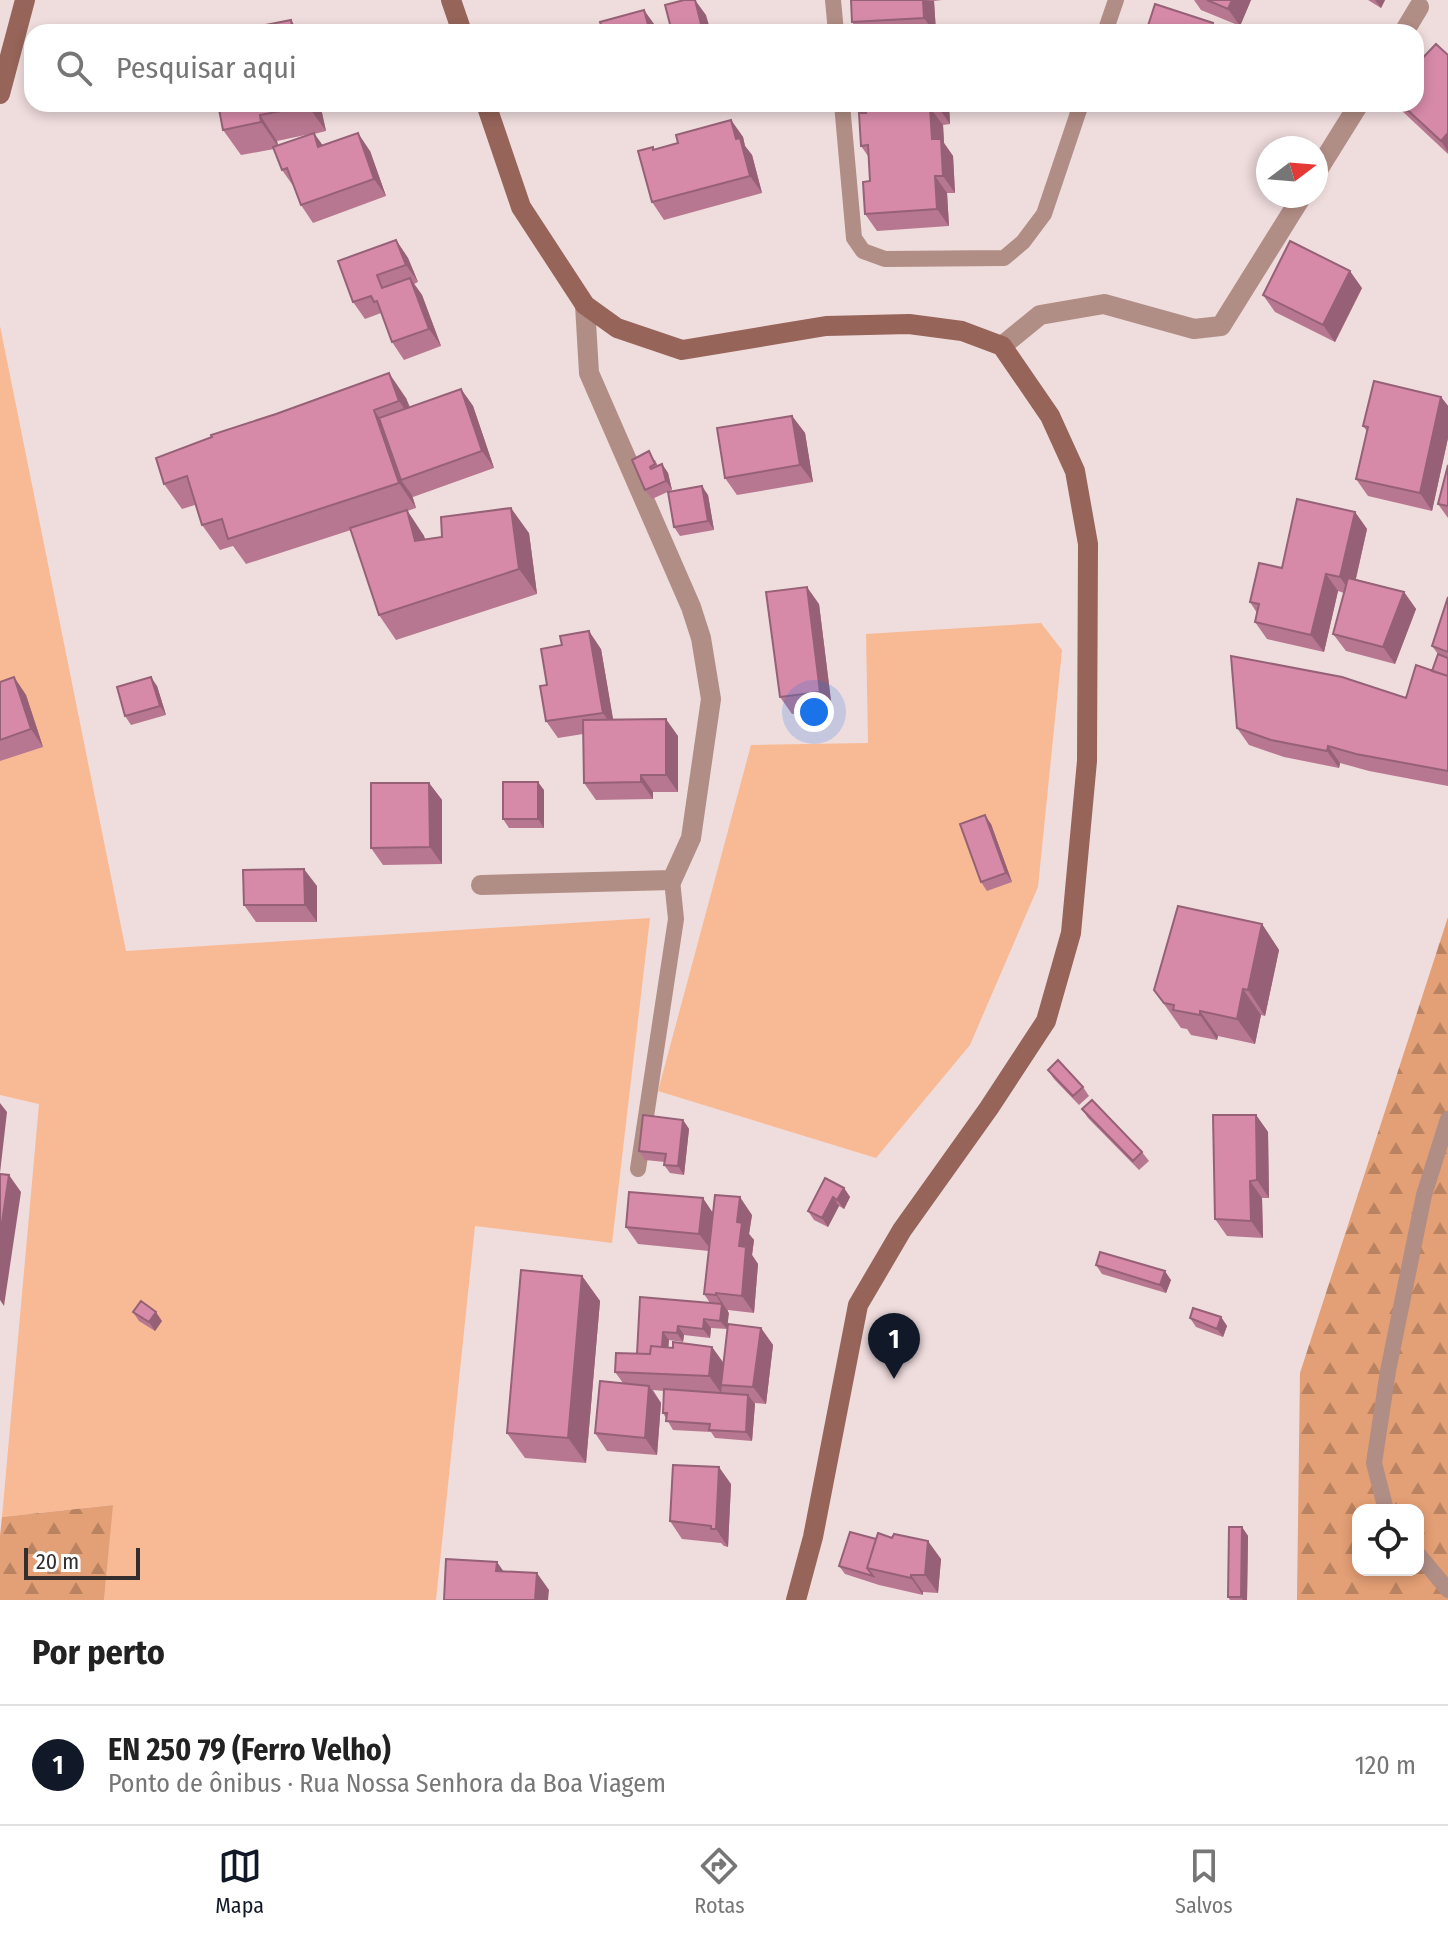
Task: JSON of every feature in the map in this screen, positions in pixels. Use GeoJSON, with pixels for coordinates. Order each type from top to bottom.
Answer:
{"type":"FeatureCollection","features":[{"type":"Feature","properties":{"kind":"main road"},"geometry":{"type":"LineString","coordinates":[[0,94],[25,0]]}},
{"type":"Feature","properties":{"kind":"main road"},"geometry":{"type":"LineString","coordinates":[[451,0],[459,24]]}},
{"type":"Feature","properties":{"kind":"main road"},"geometry":{"type":"LineString","coordinates":[[489,112],[521,207],[585,305],[617,328],[682,350],[826,326],[909,324],[962,331],[1002,346],[1050,416],[1075,471],[1088,544],[1087,761],[1071,933],[1046,1021],[989,1108],[902,1230],[858,1305],[813,1537],[796,1600]]}},
{"type":"Feature","properties":{"kind":"street"},"geometry":{"type":"LineString","coordinates":[[1409,24],[1419,7]]}},
{"type":"Feature","properties":{"kind":"street"},"geometry":{"type":"LineString","coordinates":[[1328,154],[1354,112]]}},
{"type":"Feature","properties":{"kind":"street"},"geometry":{"type":"LineString","coordinates":[[1002,346],[1040,315],[1104,304],[1194,329],[1221,326],[1295,208]]}},
{"type":"Feature","properties":{"kind":"street"},"geometry":{"type":"LineString","coordinates":[[481,885],[672,880],[691,838],[711,699],[701,638],[691,607],[589,373],[585,305]]}},
{"type":"Feature","properties":{"kind":"lane"},"geometry":{"type":"LineString","coordinates":[[833,0],[835,24]]}},
{"type":"Feature","properties":{"kind":"lane"},"geometry":{"type":"LineString","coordinates":[[1108,24],[1116,0]]}},
{"type":"Feature","properties":{"kind":"lane"},"geometry":{"type":"LineString","coordinates":[[843,112],[854,238],[863,251],[885,259],[1004,258],[1023,242],[1044,214],[1078,112]]}},
{"type":"Feature","properties":{"kind":"lane"},"geometry":{"type":"LineString","coordinates":[[638,1169],[676,919],[672,880]]}},
{"type":"Feature","properties":{"kind":"lane"},"geometry":{"type":"LineString","coordinates":[[1384,1504],[1374,1463],[1383,1402],[1424,1195],[1448,1119]]}},
{"type":"Feature","properties":{"kind":"lane"},"geometry":{"type":"LineString","coordinates":[[1424,1561],[1448,1590]]}},
{"type":"Feature","properties":{"kind":"shaded area"},"geometry":{"type":"Polygon","coordinates":[[[0,326],[126,951],[650,918],[612,1243],[475,1226],[436,1600],[104,1600],[112,1505],[2,1517],[39,1104],[0,1095],[0,326]]]}},
{"type":"Feature","properties":{"kind":"shaded area"},"geometry":{"type":"Polygon","coordinates":[[[1041,623],[1062,650],[1038,887],[970,1045],[876,1158],[658,1091],[751,745],[868,743],[866,634],[1041,623]]]}},
{"type":"Feature","properties":{"kind":"green space"},"geometry":{"type":"Polygon","coordinates":[[[1448,917],[1448,1600],[1297,1600],[1300,1373],[1448,917]]]}},
{"type":"Feature","properties":{"kind":"green space"},"geometry":{"type":"Polygon","coordinates":[[[113,1505],[104,1600],[0,1600],[2,1517],[113,1505]]]}},
{"type":"Feature","properties":{"kind":"building"},"geometry":{"type":"Polygon","coordinates":[[[695,0],[701,24],[670,24],[665,5],[695,0]]]}},
{"type":"Feature","properties":{"kind":"building"},"geometry":{"type":"Polygon","coordinates":[[[851,0],[923,0],[924,18],[852,22],[851,0]]]}},
{"type":"Feature","properties":{"kind":"building"},"geometry":{"type":"Polygon","coordinates":[[[1207,0],[1232,0],[1228,9],[1207,0]]]}},
{"type":"Feature","properties":{"kind":"building"},"geometry":{"type":"Polygon","coordinates":[[[1155,4],[1213,23],[1213,24],[1149,24],[1155,4]]]}},
{"type":"Feature","properties":{"kind":"building"},"geometry":{"type":"Polygon","coordinates":[[[644,10],[648,24],[601,24],[644,10]]]}},
{"type":"Feature","properties":{"kind":"building"},"geometry":{"type":"Polygon","coordinates":[[[291,20],[292,24],[271,24],[291,20]]]}},
{"type":"Feature","properties":{"kind":"building"},"geometry":{"type":"Polygon","coordinates":[[[1436,44],[1448,55],[1448,133],[1441,141],[1410,112],[1424,112],[1424,57],[1436,44]]]}},
{"type":"Feature","properties":{"kind":"building"},"geometry":{"type":"Polygon","coordinates":[[[220,112],[276,112],[260,115],[261,122],[223,130],[220,112]]]}},
{"type":"Feature","properties":{"kind":"building"},"geometry":{"type":"Polygon","coordinates":[[[930,112],[932,139],[941,139],[943,176],[935,176],[937,209],[865,214],[863,182],[870,181],[868,145],[861,146],[859,113],[930,112]]]}},
{"type":"Feature","properties":{"kind":"building"},"geometry":{"type":"Polygon","coordinates":[[[731,120],[736,139],[740,138],[750,176],[652,202],[638,151],[678,143],[676,135],[731,120]]]}},
{"type":"Feature","properties":{"kind":"building"},"geometry":{"type":"Polygon","coordinates":[[[314,133],[318,147],[358,133],[374,179],[301,205],[287,168],[282,170],[273,147],[314,133]]]}},
{"type":"Feature","properties":{"kind":"building"},"geometry":{"type":"Polygon","coordinates":[[[396,240],[406,265],[377,275],[382,288],[410,278],[429,329],[392,342],[377,301],[374,302],[371,296],[353,302],[338,261],[396,240]]]}},
{"type":"Feature","properties":{"kind":"building"},"geometry":{"type":"Polygon","coordinates":[[[1290,241],[1350,271],[1323,325],[1263,295],[1290,241]]]}},
{"type":"Feature","properties":{"kind":"building"},"geometry":{"type":"Polygon","coordinates":[[[389,373],[399,401],[374,410],[399,483],[228,539],[222,519],[202,525],[187,476],[164,484],[156,458],[211,435],[389,373]]]}},
{"type":"Feature","properties":{"kind":"building"},"geometry":{"type":"Polygon","coordinates":[[[1374,381],[1441,397],[1420,493],[1356,479],[1368,427],[1363,426],[1374,381]]]}},
{"type":"Feature","properties":{"kind":"building"},"geometry":{"type":"Polygon","coordinates":[[[461,389],[482,451],[401,480],[379,418],[461,389]]]}},
{"type":"Feature","properties":{"kind":"building"},"geometry":{"type":"Polygon","coordinates":[[[792,416],[800,465],[725,478],[717,428],[792,416]]]}},
{"type":"Feature","properties":{"kind":"building"},"geometry":{"type":"Polygon","coordinates":[[[649,451],[655,464],[651,469],[662,464],[666,481],[645,490],[632,460],[649,451]]]}},
{"type":"Feature","properties":{"kind":"building"},"geometry":{"type":"Polygon","coordinates":[[[1448,465],[1448,506],[1438,504],[1448,465]]]}},
{"type":"Feature","properties":{"kind":"building"},"geometry":{"type":"Polygon","coordinates":[[[702,486],[708,521],[674,527],[668,492],[702,486]]]}},
{"type":"Feature","properties":{"kind":"building"},"geometry":{"type":"Polygon","coordinates":[[[1297,499],[1355,512],[1340,577],[1326,574],[1311,635],[1255,622],[1259,604],[1250,602],[1259,563],[1282,568],[1297,499]]]}},
{"type":"Feature","properties":{"kind":"building"},"geometry":{"type":"Polygon","coordinates":[[[511,508],[519,569],[379,615],[350,528],[407,510],[415,541],[442,537],[441,517],[511,508]]]}},
{"type":"Feature","properties":{"kind":"building"},"geometry":{"type":"Polygon","coordinates":[[[1348,578],[1404,592],[1383,647],[1333,634],[1348,578]]]}},
{"type":"Feature","properties":{"kind":"building"},"geometry":{"type":"Polygon","coordinates":[[[807,587],[820,692],[780,697],[766,592],[807,587]]]}},
{"type":"Feature","properties":{"kind":"building"},"geometry":{"type":"Polygon","coordinates":[[[1448,597],[1448,652],[1432,646],[1448,597]]]}},
{"type":"Feature","properties":{"kind":"building"},"geometry":{"type":"Polygon","coordinates":[[[589,631],[603,713],[546,721],[540,686],[547,685],[541,649],[562,645],[560,636],[589,631]]]}},
{"type":"Feature","properties":{"kind":"building"},"geometry":{"type":"Polygon","coordinates":[[[1438,654],[1448,658],[1448,676],[1432,671],[1438,654]]]}},
{"type":"Feature","properties":{"kind":"building"},"geometry":{"type":"Polygon","coordinates":[[[1231,656],[1342,677],[1406,698],[1416,665],[1448,676],[1448,771],[1328,746],[1327,751],[1271,740],[1237,728],[1231,656]]]}},
{"type":"Feature","properties":{"kind":"building"},"geometry":{"type":"Polygon","coordinates":[[[14,677],[31,729],[0,740],[0,682],[14,677]]]}},
{"type":"Feature","properties":{"kind":"building"},"geometry":{"type":"Polygon","coordinates":[[[151,677],[160,706],[125,716],[117,687],[151,677]]]}},
{"type":"Feature","properties":{"kind":"building"},"geometry":{"type":"Polygon","coordinates":[[[666,719],[666,775],[641,775],[641,782],[584,783],[583,720],[666,719]]]}},
{"type":"Feature","properties":{"kind":"building"},"geometry":{"type":"Polygon","coordinates":[[[503,782],[538,782],[538,819],[503,819],[503,782]]]}},
{"type":"Feature","properties":{"kind":"building"},"geometry":{"type":"Polygon","coordinates":[[[371,783],[429,783],[430,847],[371,848],[371,783]]]}},
{"type":"Feature","properties":{"kind":"building"},"geometry":{"type":"Polygon","coordinates":[[[985,815],[1006,873],[981,882],[960,824],[985,815]]]}},
{"type":"Feature","properties":{"kind":"building"},"geometry":{"type":"Polygon","coordinates":[[[304,869],[305,905],[244,905],[243,870],[304,869]]]}},
{"type":"Feature","properties":{"kind":"building"},"geometry":{"type":"Polygon","coordinates":[[[1178,906],[1262,924],[1248,990],[1243,989],[1237,1019],[1200,1011],[1200,1015],[1173,1010],[1174,1005],[1164,1003],[1154,990],[1178,906]]]}},
{"type":"Feature","properties":{"kind":"building"},"geometry":{"type":"Polygon","coordinates":[[[1058,1060],[1083,1087],[1073,1096],[1048,1070],[1058,1060]]]}},
{"type":"Feature","properties":{"kind":"building"},"geometry":{"type":"Polygon","coordinates":[[[1092,1100],[1142,1152],[1133,1161],[1082,1109],[1092,1100]]]}},
{"type":"Feature","properties":{"kind":"building"},"geometry":{"type":"Polygon","coordinates":[[[643,1115],[683,1120],[678,1166],[664,1165],[666,1154],[639,1151],[643,1115]]]}},
{"type":"Feature","properties":{"kind":"building"},"geometry":{"type":"Polygon","coordinates":[[[1213,1115],[1256,1115],[1257,1180],[1250,1181],[1251,1221],[1215,1219],[1213,1115]]]}},
{"type":"Feature","properties":{"kind":"building"},"geometry":{"type":"Polygon","coordinates":[[[0,1174],[9,1175],[0,1236],[0,1174]]]}},
{"type":"Feature","properties":{"kind":"building"},"geometry":{"type":"Polygon","coordinates":[[[825,1178],[844,1188],[837,1200],[833,1197],[822,1218],[808,1211],[825,1178]]]}},
{"type":"Feature","properties":{"kind":"building"},"geometry":{"type":"Polygon","coordinates":[[[629,1192],[703,1198],[699,1234],[626,1227],[629,1192]]]}},
{"type":"Feature","properties":{"kind":"building"},"geometry":{"type":"Polygon","coordinates":[[[715,1195],[740,1197],[737,1222],[742,1223],[739,1246],[746,1247],[742,1296],[704,1294],[715,1195]]]}},
{"type":"Feature","properties":{"kind":"building"},"geometry":{"type":"Polygon","coordinates":[[[1100,1252],[1165,1271],[1160,1285],[1096,1265],[1100,1252]]]}},
{"type":"Feature","properties":{"kind":"building"},"geometry":{"type":"Polygon","coordinates":[[[521,1270],[582,1276],[568,1438],[507,1433],[521,1270]]]}},
{"type":"Feature","properties":{"kind":"building"},"geometry":{"type":"Polygon","coordinates":[[[640,1297],[722,1304],[720,1321],[704,1319],[703,1329],[678,1326],[677,1333],[663,1332],[662,1347],[651,1346],[650,1354],[637,1354],[640,1297]]]}},
{"type":"Feature","properties":{"kind":"building"},"geometry":{"type":"Polygon","coordinates":[[[141,1301],[156,1312],[149,1322],[133,1312],[141,1301]]]}},
{"type":"Feature","properties":{"kind":"building"},"geometry":{"type":"Polygon","coordinates":[[[1193,1308],[1221,1317],[1217,1329],[1190,1318],[1193,1308]]]}},
{"type":"Feature","properties":{"kind":"building"},"geometry":{"type":"Polygon","coordinates":[[[728,1324],[761,1328],[753,1387],[721,1385],[728,1324]]]}},
{"type":"Feature","properties":{"kind":"building"},"geometry":{"type":"Polygon","coordinates":[[[673,1342],[712,1347],[709,1376],[615,1372],[616,1353],[650,1354],[651,1346],[673,1348],[673,1342]]]}},
{"type":"Feature","properties":{"kind":"building"},"geometry":{"type":"Polygon","coordinates":[[[600,1381],[649,1386],[645,1438],[595,1433],[600,1381]]]}},
{"type":"Feature","properties":{"kind":"building"},"geometry":{"type":"Polygon","coordinates":[[[664,1389],[748,1395],[746,1432],[709,1430],[710,1424],[666,1421],[667,1413],[663,1413],[664,1389]]]}},
{"type":"Feature","properties":{"kind":"building"},"geometry":{"type":"Polygon","coordinates":[[[673,1465],[719,1467],[716,1529],[670,1521],[673,1465]]]}},
{"type":"Feature","properties":{"kind":"building"},"geometry":{"type":"Polygon","coordinates":[[[1229,1527],[1242,1527],[1241,1597],[1228,1597],[1229,1527]]]}},
{"type":"Feature","properties":{"kind":"building"},"geometry":{"type":"Polygon","coordinates":[[[850,1532],[876,1539],[867,1568],[873,1576],[839,1566],[850,1532]]]}},
{"type":"Feature","properties":{"kind":"building"},"geometry":{"type":"Polygon","coordinates":[[[878,1533],[892,1538],[894,1534],[928,1541],[925,1575],[911,1575],[911,1578],[867,1568],[878,1533]]]}},
{"type":"Feature","properties":{"kind":"building"},"geometry":{"type":"Polygon","coordinates":[[[446,1559],[497,1562],[496,1571],[537,1573],[535,1600],[444,1600],[446,1559]]]}},
{"type":"Feature","properties":{"kind":"place","name":"EN 250 79 (Ferro Velho)"},"geometry":{"type":"Point","coordinates":[894,1379]}}]}
